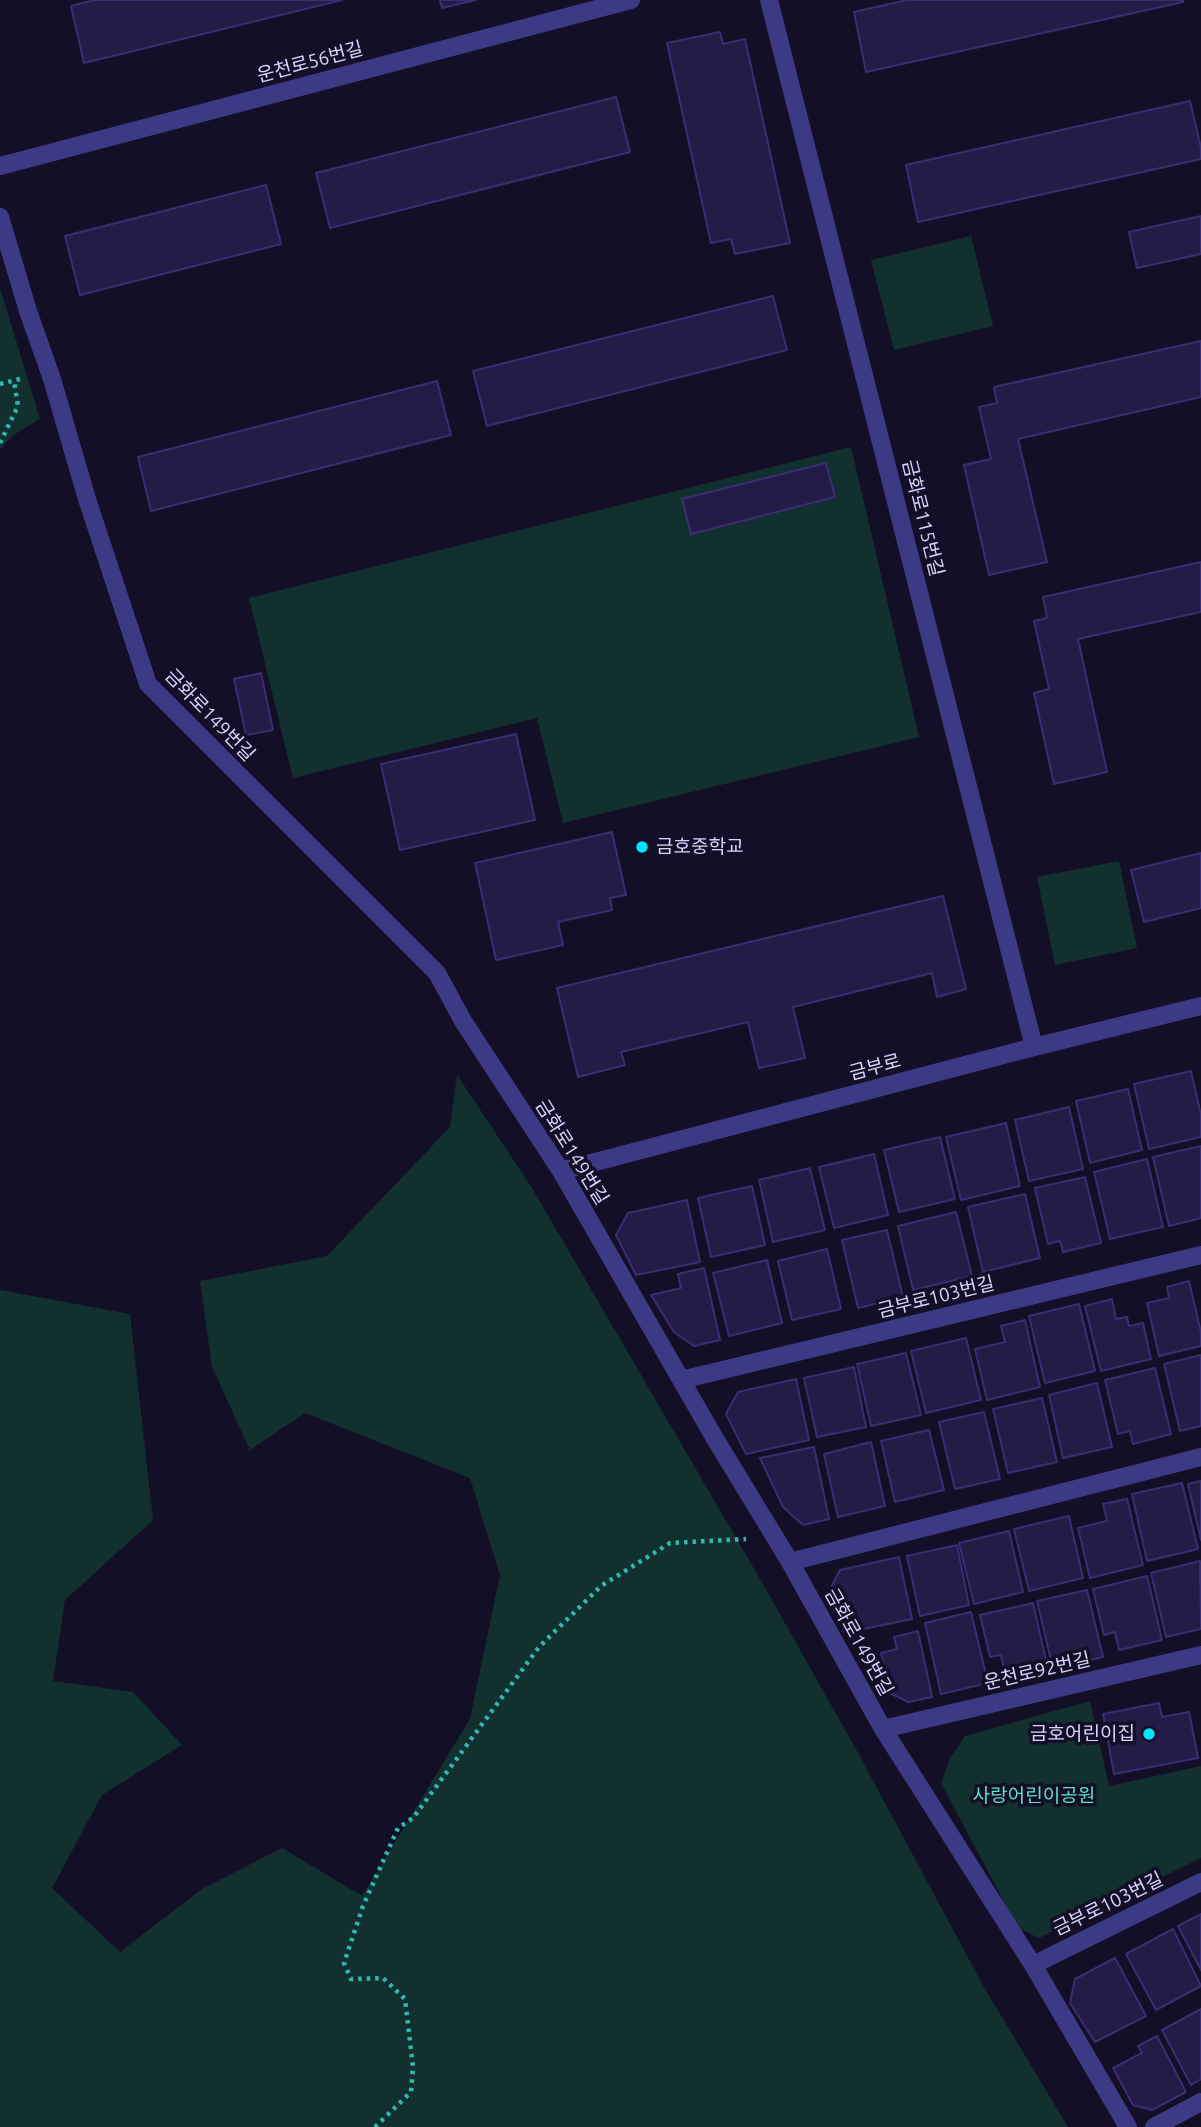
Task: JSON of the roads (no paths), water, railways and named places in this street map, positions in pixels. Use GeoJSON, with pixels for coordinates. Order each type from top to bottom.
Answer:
{"type":"FeatureCollection","features":[{"type":"Feature","properties":{"kind":"street","name":"운천로56번길"},"geometry":{"type":"LineString","coordinates":[[0,166],[631,0]]}},
{"type":"Feature","properties":{"kind":"street","name":"금화로115번길"},"geometry":{"type":"LineString","coordinates":[[769,0],[1034,1047]]}},
{"type":"Feature","properties":{"kind":"street","name":"금화로149번길"},"geometry":{"type":"LineString","coordinates":[[0,217],[87,499],[148,684],[437,973],[463,1021],[561,1171],[790,1562],[883,1729],[1033,1965],[1128,2127]]}},
{"type":"Feature","properties":{"kind":"street","name":"금부로"},"geometry":{"type":"LineString","coordinates":[[561,1171],[1201,1006]]}},
{"type":"Feature","properties":{"kind":"street","name":"금부로103번길"},"geometry":{"type":"LineString","coordinates":[[681,1380],[1201,1255]]}},
{"type":"Feature","properties":{"kind":"street"},"geometry":{"type":"LineString","coordinates":[[790,1562],[1201,1457]]}},
{"type":"Feature","properties":{"kind":"street","name":"운천로92번길"},"geometry":{"type":"LineString","coordinates":[[883,1729],[1201,1655]]}},
{"type":"Feature","properties":{"kind":"street","name":"금부로103번길"},"geometry":{"type":"LineString","coordinates":[[1033,1965],[1201,1882]]}},
{"type":"Feature","properties":{"kind":"street"},"geometry":{"type":"LineString","coordinates":[[1154,2127],[1201,2102]]}},
{"type":"Feature","properties":{"kind":"place","name":"금호중학교"},"geometry":{"type":"Point","coordinates":[642,847]}},
{"type":"Feature","properties":{"kind":"place","name":"금호어린이집"},"geometry":{"type":"Point","coordinates":[1149,1734]}},
{"type":"Feature","properties":{"kind":"park label","name":"사랑어린이공원"},"geometry":{"type":"Point","coordinates":[1034,1796]}}]}
